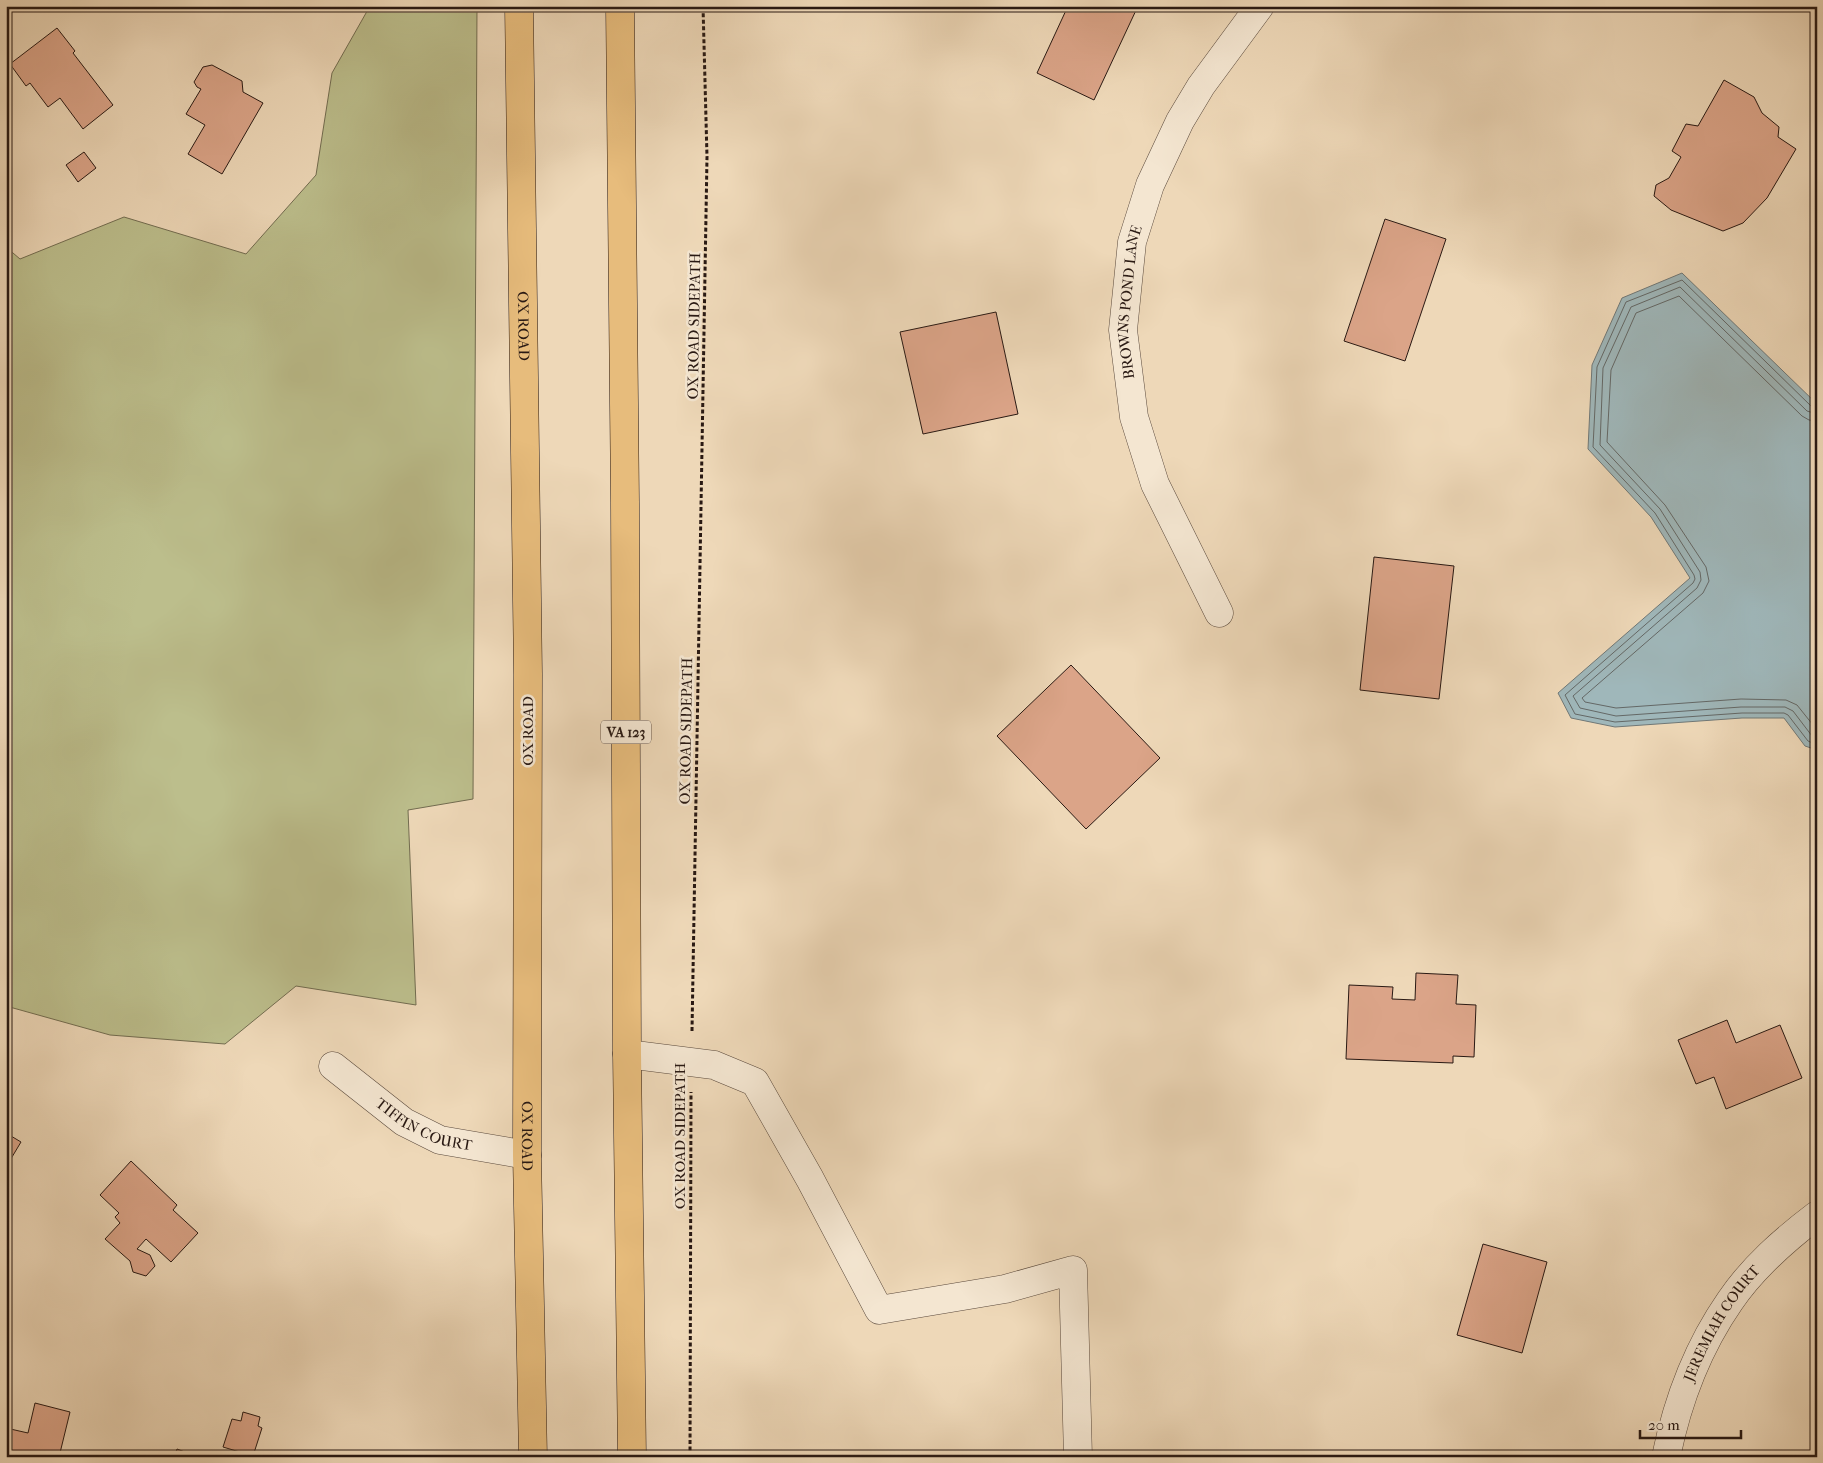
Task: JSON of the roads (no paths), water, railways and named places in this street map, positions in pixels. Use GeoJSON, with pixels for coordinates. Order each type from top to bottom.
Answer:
{"type":"FeatureCollection","features":[{"type":"Feature","properties":{"kind":"highway","name":"OX ROAD"},"geometry":{"type":"LineString","coordinates":[[519,6],[528,674],[527,1155],[533,1457]]}},
{"type":"Feature","properties":{"kind":"highway","name":"VA 123"},"geometry":{"type":"LineString","coordinates":[[620,6],[625,502],[627,1054],[632,1457]]}},
{"type":"Feature","properties":{"kind":"street","name":"BROWNS POND LANE"},"geometry":{"type":"LineString","coordinates":[[1220,613],[1155,484],[1134,417],[1123,330],[1132,242],[1150,185],[1180,121],[1201,86],[1260,6]]}},
{"type":"Feature","properties":{"kind":"street"},"geometry":{"type":"LineString","coordinates":[[627,1054],[714,1065],[754,1082],[810,1178],[879,1310],[1005,1289],[1073,1270],[1078,1457]]}},
{"type":"Feature","properties":{"kind":"street","name":"TIFFIN COURT"},"geometry":{"type":"LineString","coordinates":[[333,1066],[404,1122],[440,1140],[527,1155]]}},
{"type":"Feature","properties":{"kind":"street","name":"JEREMIAH COURT"},"geometry":{"type":"LineString","coordinates":[[1666,1457],[1672,1427],[1697,1359],[1726,1307],[1769,1255],[1817,1215]]}},
{"type":"Feature","properties":{"kind":"water"},"geometry":{"type":"Polygon","coordinates":[[[1682,273],[1817,404],[1817,750],[1805,746],[1784,718],[1742,718],[1615,727],[1571,718],[1558,693],[1690,578],[1651,517],[1588,449],[1592,365],[1622,298],[1682,273]]]}}]}
